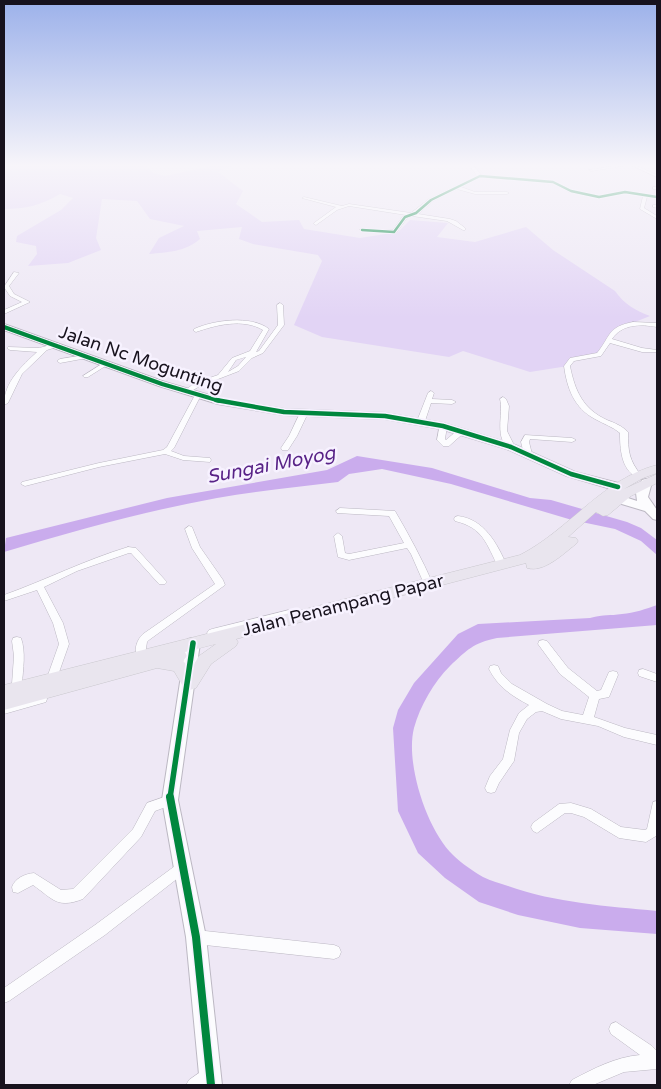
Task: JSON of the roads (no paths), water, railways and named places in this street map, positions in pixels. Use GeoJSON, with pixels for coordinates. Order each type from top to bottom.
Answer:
{"type":"FeatureCollection","features":[{"type":"Feature","properties":{"kind":"main road","name":"Jalan Penampang Papar"},"geometry":{"type":"LineString","coordinates":[[4,703],[79,683],[146,658],[230,642],[530,566],[556,553],[578,529],[612,498],[647,478],[657,469]]}},
{"type":"Feature","properties":{"kind":"main road","name":"Jalan Penampang Papar"},"geometry":{"type":"LineString","coordinates":[[10,688],[193,648],[309,613],[502,566],[539,552],[578,529]]}},
{"type":"Feature","properties":{"kind":"main road"},"geometry":{"type":"LineString","coordinates":[[190,683],[204,660],[230,642]]}},
{"type":"Feature","properties":{"kind":"main road"},"geometry":{"type":"LineString","coordinates":[[146,658],[184,668],[190,683]]}},
{"type":"Feature","properties":{"kind":"street"},"geometry":{"type":"LineString","coordinates":[[316,224],[325,217]]}},
{"type":"Feature","properties":{"kind":"street"},"geometry":{"type":"LineString","coordinates":[[362,230],[394,232],[407,217]]}},
{"type":"Feature","properties":{"kind":"street"},"geometry":{"type":"LineString","coordinates":[[421,217],[454,222],[463,229]]}},
{"type":"Feature","properties":{"kind":"street"},"geometry":{"type":"LineString","coordinates":[[4,312],[27,302],[12,295],[6,286],[16,273]]}},
{"type":"Feature","properties":{"kind":"street"},"geometry":{"type":"LineString","coordinates":[[221,376],[234,359],[261,352],[281,325],[280,305]]}},
{"type":"Feature","properties":{"kind":"street"},"geometry":{"type":"LineString","coordinates":[[186,392],[196,384],[238,370],[251,355],[266,329],[261,325],[250,322],[215,324],[196,330]]}},
{"type":"Feature","properties":{"kind":"street"},"geometry":{"type":"LineString","coordinates":[[653,512],[642,500],[641,492],[647,478],[628,466],[624,454],[624,432],[597,418],[578,404],[574,398],[567,364],[572,359],[590,358],[598,355],[614,332],[623,327],[641,324],[657,325]]}},
{"type":"Feature","properties":{"kind":"street","name":"Jalan Nc Mogunting"},"geometry":{"type":"LineString","coordinates":[[4,327],[58,345],[105,364],[198,395],[260,409],[304,413],[385,416],[462,431],[528,454],[571,474],[612,498],[653,512]]}},
{"type":"Feature","properties":{"kind":"street"},"geometry":{"type":"LineString","coordinates":[[608,340],[646,351],[655,351]]}},
{"type":"Feature","properties":{"kind":"street"},"geometry":{"type":"LineString","coordinates":[[10,348],[44,349],[58,345]]}},
{"type":"Feature","properties":{"kind":"street"},"geometry":{"type":"LineString","coordinates":[[4,404],[19,373],[44,349]]}},
{"type":"Feature","properties":{"kind":"street"},"geometry":{"type":"LineString","coordinates":[[60,361],[72,361],[85,356]]}},
{"type":"Feature","properties":{"kind":"street"},"geometry":{"type":"LineString","coordinates":[[86,376],[105,364]]}},
{"type":"Feature","properties":{"kind":"street"},"geometry":{"type":"LineString","coordinates":[[421,422],[431,393]]}},
{"type":"Feature","properties":{"kind":"street"},"geometry":{"type":"LineString","coordinates":[[25,484],[99,465],[165,452],[170,448],[198,395]]}},
{"type":"Feature","properties":{"kind":"street"},"geometry":{"type":"LineString","coordinates":[[503,399],[505,406],[503,431],[511,447]]}},
{"type":"Feature","properties":{"kind":"street"},"geometry":{"type":"LineString","coordinates":[[428,401],[452,402]]}},
{"type":"Feature","properties":{"kind":"street"},"geometry":{"type":"LineString","coordinates":[[285,448],[294,436],[304,413]]}},
{"type":"Feature","properties":{"kind":"street"},"geometry":{"type":"LineString","coordinates":[[443,426],[441,440],[446,444],[462,431]]}},
{"type":"Feature","properties":{"kind":"street"},"geometry":{"type":"LineString","coordinates":[[528,454],[525,442],[528,437],[572,440]]}},
{"type":"Feature","properties":{"kind":"street"},"geometry":{"type":"LineString","coordinates":[[165,452],[183,458],[208,460]]}},
{"type":"Feature","properties":{"kind":"street"},"geometry":{"type":"LineString","coordinates":[[340,511],[392,513],[415,553],[428,584]]}},
{"type":"Feature","properties":{"kind":"street"},"geometry":{"type":"LineString","coordinates":[[458,519],[468,520],[485,536],[498,555],[502,566]]}},
{"type":"Feature","properties":{"kind":"street"},"geometry":{"type":"LineString","coordinates":[[146,658],[142,641],[146,637],[212,592],[220,584],[196,548],[190,529]]}},
{"type":"Feature","properties":{"kind":"street"},"geometry":{"type":"LineString","coordinates":[[338,536],[341,555],[349,557],[409,545]]}},
{"type":"Feature","properties":{"kind":"street"},"geometry":{"type":"LineString","coordinates":[[4,598],[39,586],[74,569],[128,550],[133,550],[162,582]]}},
{"type":"Feature","properties":{"kind":"street"},"geometry":{"type":"LineString","coordinates":[[39,586],[58,623],[64,644],[53,674]]}},
{"type":"Feature","properties":{"kind":"street"},"geometry":{"type":"LineString","coordinates":[[4,687],[10,688],[53,674],[146,658],[244,624],[294,613],[309,613]]}},
{"type":"Feature","properties":{"kind":"street"},"geometry":{"type":"LineString","coordinates":[[10,688],[19,656],[17,640]]}},
{"type":"Feature","properties":{"kind":"street"},"geometry":{"type":"LineString","coordinates":[[543,644],[564,671],[595,696]]}},
{"type":"Feature","properties":{"kind":"street"},"geometry":{"type":"LineString","coordinates":[[193,648],[190,683],[172,778],[170,800],[196,937],[210,1080],[194,1085]]}},
{"type":"Feature","properties":{"kind":"street"},"geometry":{"type":"LineString","coordinates":[[494,670],[498,678],[510,689],[561,715],[599,722],[624,732],[657,740]]}},
{"type":"Feature","properties":{"kind":"street"},"geometry":{"type":"LineString","coordinates":[[643,673],[657,678]]}},
{"type":"Feature","properties":{"kind":"street"},"geometry":{"type":"LineString","coordinates":[[595,696],[605,694],[613,675]]}},
{"type":"Feature","properties":{"kind":"street"},"geometry":{"type":"LineString","coordinates":[[4,710],[74,690],[79,683]]}},
{"type":"Feature","properties":{"kind":"street"},"geometry":{"type":"LineString","coordinates":[[588,721],[589,711],[595,696]]}},
{"type":"Feature","properties":{"kind":"street"},"geometry":{"type":"LineString","coordinates":[[492,788],[494,780],[508,761],[514,733],[523,716],[533,708],[543,707]]}},
{"type":"Feature","properties":{"kind":"street"},"geometry":{"type":"LineString","coordinates":[[18,887],[28,880],[34,879],[61,898],[71,898],[78,894],[137,833],[151,808],[170,800]]}},
{"type":"Feature","properties":{"kind":"street"},"geometry":{"type":"LineString","coordinates":[[537,827],[563,808],[570,808],[587,813],[619,832],[646,836],[652,832],[657,806]]}},
{"type":"Feature","properties":{"kind":"street"},"geometry":{"type":"LineString","coordinates":[[4,996],[100,930],[183,867]]}},
{"type":"Feature","properties":{"kind":"street"},"geometry":{"type":"LineString","coordinates":[[196,937],[334,952]]}},
{"type":"Feature","properties":{"kind":"street"},"geometry":{"type":"LineString","coordinates":[[616,1029],[646,1051],[657,1062]]}},
{"type":"Feature","properties":{"kind":"street"},"geometry":{"type":"LineString","coordinates":[[576,1085],[617,1065],[631,1062],[657,1062]]}},
{"type":"Feature","properties":{"kind":"water label","name":"Sungai Moyog"},"geometry":{"type":"Point","coordinates":[271,465]}}]}
